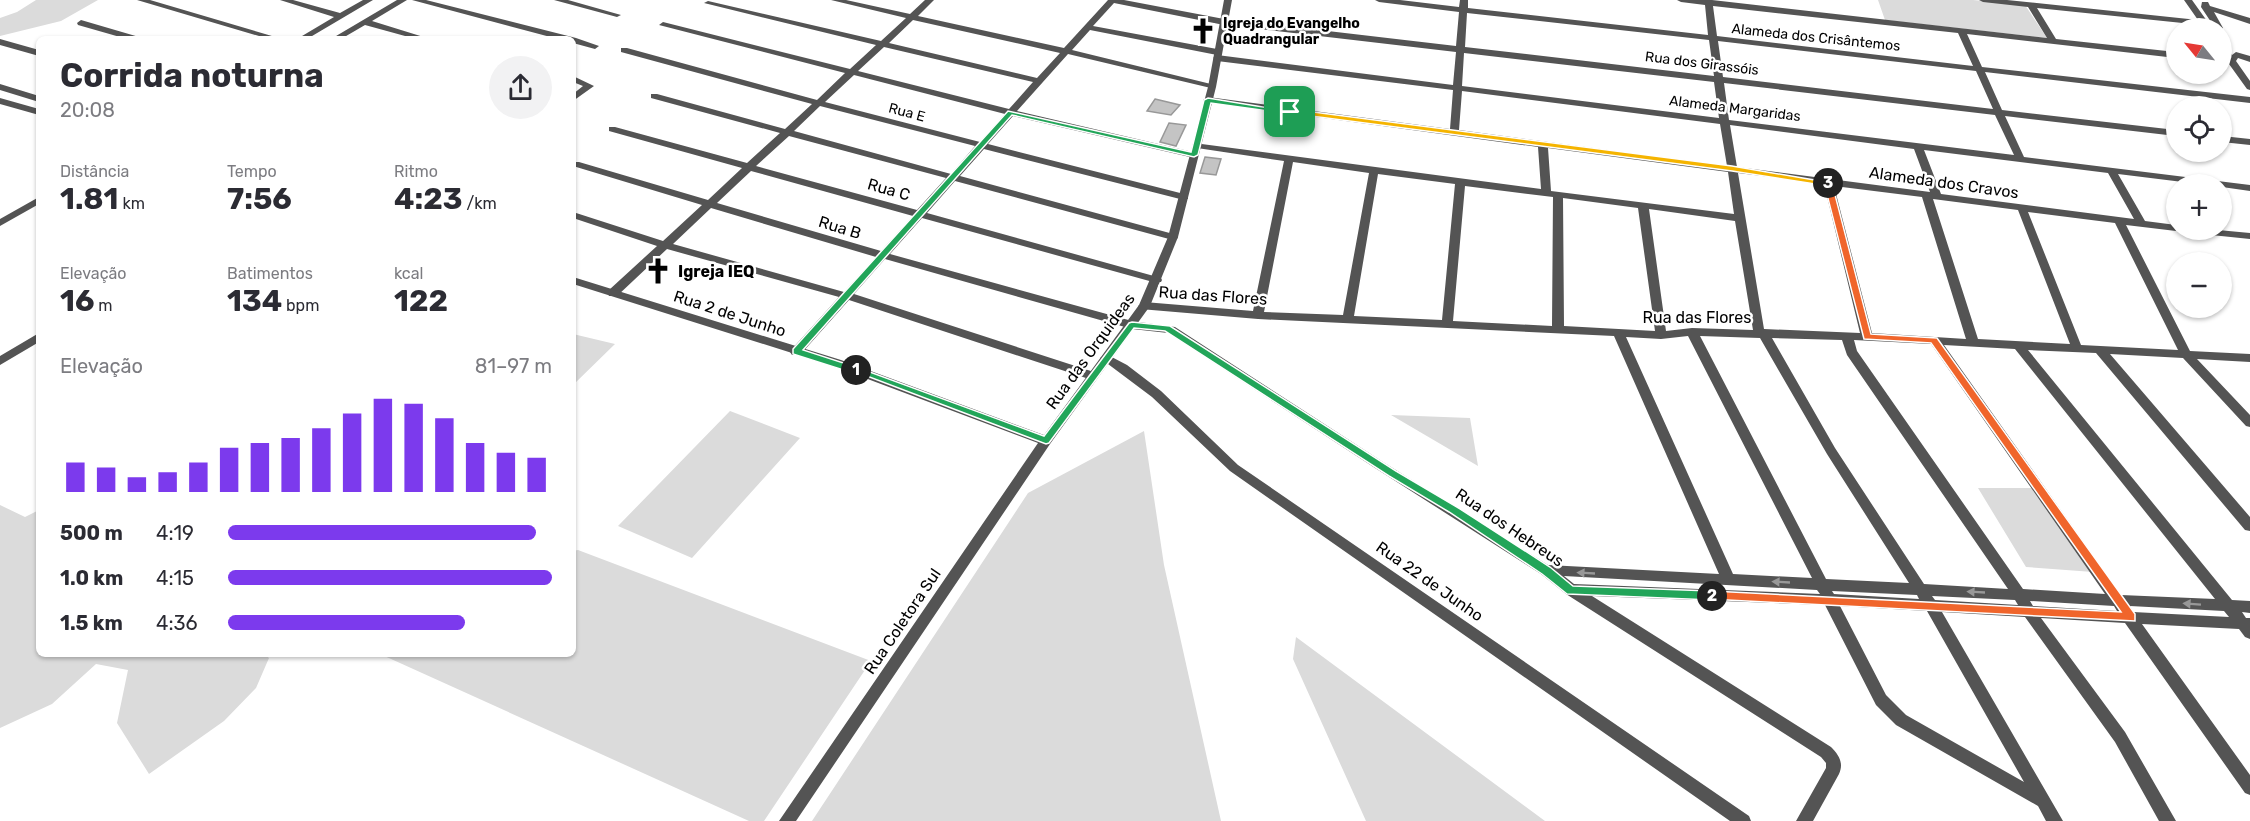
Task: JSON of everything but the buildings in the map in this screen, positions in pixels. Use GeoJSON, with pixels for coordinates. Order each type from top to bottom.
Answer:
{"type":"FeatureCollection","features":[{"type":"Feature","properties":{"kind":"street"},"geometry":{"type":"LineString","coordinates":[[141,0],[267,36]]}},
{"type":"Feature","properties":{"kind":"street"},"geometry":{"type":"LineString","coordinates":[[284,0],[341,16]]}},
{"type":"Feature","properties":{"kind":"street"},"geometry":{"type":"LineString","coordinates":[[306,36],[369,0]]}},
{"type":"Feature","properties":{"kind":"street"},"geometry":{"type":"LineString","coordinates":[[340,36],[403,0]]}},
{"type":"Feature","properties":{"kind":"street"},"geometry":{"type":"LineString","coordinates":[[416,0],[556,36]]}},
{"type":"Feature","properties":{"kind":"street"},"geometry":{"type":"LineString","coordinates":[[558,0],[617,15]]}},
{"type":"Feature","properties":{"kind":"street"},"geometry":{"type":"LineString","coordinates":[[835,0],[1065,51],[1212,87]]}},
{"type":"Feature","properties":{"kind":"street"},"geometry":{"type":"LineString","coordinates":[[613,293],[930,0]]}},
{"type":"Feature","properties":{"kind":"street"},"geometry":{"type":"LineString","coordinates":[[796,352],[1112,0]]}},
{"type":"Feature","properties":{"kind":"street","name":"Rua dos Girassóis"},"geometry":{"type":"LineString","coordinates":[[1112,0],[1224,22],[2166,132]]}},
{"type":"Feature","properties":{"kind":"street","name":"Rua das Orquideas"},"geometry":{"type":"LineString","coordinates":[[1046,441],[1132,325],[1157,280],[1173,237],[1212,87],[1228,0]]}},
{"type":"Feature","properties":{"kind":"street","name":"Alameda dos Crisântemos"},"geometry":{"type":"LineString","coordinates":[[1379,0],[1464,5],[1715,39],[2250,100]]}},
{"type":"Feature","properties":{"kind":"street"},"geometry":{"type":"LineString","coordinates":[[1681,0],[2166,54]]}},
{"type":"Feature","properties":{"kind":"street"},"geometry":{"type":"LineString","coordinates":[[1983,0],[2166,21]]}},
{"type":"Feature","properties":{"kind":"street"},"geometry":{"type":"LineString","coordinates":[[2188,0],[2200,18]]}},
{"type":"Feature","properties":{"kind":"street"},"geometry":{"type":"LineString","coordinates":[[1709,2],[1724,120],[1761,333],[1831,451],[1931,606],[2055,821]]}},
{"type":"Feature","properties":{"kind":"street"},"geometry":{"type":"LineString","coordinates":[[708,3],[1039,81]]}},
{"type":"Feature","properties":{"kind":"street"},"geometry":{"type":"LineString","coordinates":[[2205,4],[2250,21]]}},
{"type":"Feature","properties":{"kind":"street"},"geometry":{"type":"LineString","coordinates":[[2205,4],[2213,18]]}},
{"type":"Feature","properties":{"kind":"street"},"geometry":{"type":"LineString","coordinates":[[1454,133],[1464,5]]}},
{"type":"Feature","properties":{"kind":"street"},"geometry":{"type":"LineString","coordinates":[[2031,5],[2052,40]]}},
{"type":"Feature","properties":{"kind":"street"},"geometry":{"type":"LineString","coordinates":[[364,22],[415,36]]}},
{"type":"Feature","properties":{"kind":"street"},"geometry":{"type":"LineString","coordinates":[[81,23],[126,36]]}},
{"type":"Feature","properties":{"kind":"street"},"geometry":{"type":"LineString","coordinates":[[663,25],[1010,112],[1196,150],[1289,159],[1740,218]]}},
{"type":"Feature","properties":{"kind":"street","name":"Alameda Margaridas"},"geometry":{"type":"LineString","coordinates":[[1087,27],[1217,55],[1457,88],[2250,188]]}},
{"type":"Feature","properties":{"kind":"street"},"geometry":{"type":"LineString","coordinates":[[1961,30],[2020,158]]}},
{"type":"Feature","properties":{"kind":"street"},"geometry":{"type":"LineString","coordinates":[[576,41],[595,46]]}},
{"type":"Feature","properties":{"kind":"street"},"geometry":{"type":"LineString","coordinates":[[0,42],[36,52]]}},
{"type":"Feature","properties":{"kind":"street","name":"Rua E"},"geometry":{"type":"LineString","coordinates":[[624,50],[981,146],[1184,197]]}},
{"type":"Feature","properties":{"kind":"street"},"geometry":{"type":"LineString","coordinates":[[2232,54],[2250,87]]}},
{"type":"Feature","properties":{"kind":"street"},"geometry":{"type":"LineString","coordinates":[[2234,58],[2250,58]]}},
{"type":"Feature","properties":{"kind":"street"},"geometry":{"type":"LineString","coordinates":[[576,80],[588,83],[588,89],[576,96]]}},
{"type":"Feature","properties":{"kind":"street"},"geometry":{"type":"LineString","coordinates":[[0,87],[36,98]]}},
{"type":"Feature","properties":{"kind":"street"},"geometry":{"type":"LineString","coordinates":[[654,96],[951,179],[1173,237]]}},
{"type":"Feature","properties":{"kind":"street","name":"Alameda dos Cravos"},"geometry":{"type":"LineString","coordinates":[[1208,100],[2166,227]]}},
{"type":"Feature","properties":{"kind":"street"},"geometry":{"type":"LineString","coordinates":[[0,101],[36,111]]}},
{"type":"Feature","properties":{"kind":"street","name":"Rua C"},"geometry":{"type":"LineString","coordinates":[[612,129],[1157,280]]}},
{"type":"Feature","properties":{"kind":"street"},"geometry":{"type":"LineString","coordinates":[[2232,140],[2250,142]]}},
{"type":"Feature","properties":{"kind":"street"},"geometry":{"type":"LineString","coordinates":[[1543,145],[1546,193]]}},
{"type":"Feature","properties":{"kind":"street"},"geometry":{"type":"LineString","coordinates":[[1917,145],[1973,342]]}},
{"type":"Feature","properties":{"kind":"street"},"geometry":{"type":"LineString","coordinates":[[1258,315],[1289,159]]}},
{"type":"Feature","properties":{"kind":"street","name":"Rua B"},"geometry":{"type":"LineString","coordinates":[[576,164],[882,255],[1132,325]]}},
{"type":"Feature","properties":{"kind":"street"},"geometry":{"type":"LineString","coordinates":[[2111,170],[2142,224]]}},
{"type":"Feature","properties":{"kind":"street"},"geometry":{"type":"LineString","coordinates":[[1348,319],[1374,171]]}},
{"type":"Feature","properties":{"kind":"street"},"geometry":{"type":"LineString","coordinates":[[1447,324],[1460,181]]}},
{"type":"Feature","properties":{"kind":"street"},"geometry":{"type":"LineString","coordinates":[[1828,182],[1867,337]]}},
{"type":"Feature","properties":{"kind":"street"},"geometry":{"type":"LineString","coordinates":[[1558,194],[1558,329]]}},
{"type":"Feature","properties":{"kind":"street"},"geometry":{"type":"LineString","coordinates":[[0,223],[36,202]]}},
{"type":"Feature","properties":{"kind":"street"},"geometry":{"type":"LineString","coordinates":[[1643,206],[1661,335]]}},
{"type":"Feature","properties":{"kind":"street"},"geometry":{"type":"LineString","coordinates":[[2022,208],[2077,348]]}},
{"type":"Feature","properties":{"kind":"street"},"geometry":{"type":"LineString","coordinates":[[576,216],[847,296],[1093,376]]}},
{"type":"Feature","properties":{"kind":"street"},"geometry":{"type":"LineString","coordinates":[[2119,220],[2186,354],[2250,423]]}},
{"type":"Feature","properties":{"kind":"street"},"geometry":{"type":"LineString","coordinates":[[2232,236],[2248,239]]}},
{"type":"Feature","properties":{"kind":"street","name":"Rua 2 de Junho"},"geometry":{"type":"LineString","coordinates":[[576,281],[837,363],[1046,441]]}},
{"type":"Feature","properties":{"kind":"street","name":"Rua das Flores"},"geometry":{"type":"LineString","coordinates":[[1144,306],[1258,315],[1661,335],[1692,332],[1867,337],[2250,358]]}},
{"type":"Feature","properties":{"kind":"street","name":"Rua dos Hebreus"},"geometry":{"type":"LineString","coordinates":[[1132,325],[1171,330],[1546,570],[1571,590],[1826,752],[1833,760],[1833,769],[1804,821]]}},
{"type":"Feature","properties":{"kind":"street"},"geometry":{"type":"LineString","coordinates":[[1618,332],[1729,580]]}},
{"type":"Feature","properties":{"kind":"street"},"geometry":{"type":"LineString","coordinates":[[1692,332],[1881,700],[1901,720],[2045,802]]}},
{"type":"Feature","properties":{"kind":"street"},"geometry":{"type":"LineString","coordinates":[[1847,337],[1851,352],[2019,594],[2029,612],[2120,737],[2168,821]]}},
{"type":"Feature","properties":{"kind":"street"},"geometry":{"type":"LineString","coordinates":[[0,361],[36,339]]}},
{"type":"Feature","properties":{"kind":"street"},"geometry":{"type":"LineString","coordinates":[[1934,340],[2250,788]]}},
{"type":"Feature","properties":{"kind":"street"},"geometry":{"type":"LineString","coordinates":[[2017,344],[2227,607],[2247,627]]}},
{"type":"Feature","properties":{"kind":"street"},"geometry":{"type":"LineString","coordinates":[[2099,349],[2250,526]]}},
{"type":"Feature","properties":{"kind":"street","name":"Rua 22 de Junho"},"geometry":{"type":"LineString","coordinates":[[1106,358],[1133,375],[1234,468],[1743,821]]}},
{"type":"Feature","properties":{"kind":"street","name":"Rua Coletora Sul"},"geometry":{"type":"LineString","coordinates":[[787,821],[1046,441]]}},
{"type":"Feature","properties":{"kind":"street"},"geometry":{"type":"LineString","coordinates":[[1546,570],[2118,599],[2250,608]]}},
{"type":"Feature","properties":{"kind":"street"},"geometry":{"type":"LineString","coordinates":[[1571,590],[1831,600],[2247,627]]}},
{"type":"Feature","properties":{"kind":"street"},"geometry":{"type":"LineString","coordinates":[[1717,802],[1724,821]]}},
{"type":"Feature","properties":{"kind":"shaded area"},"geometry":{"type":"Polygon","coordinates":[[[36,0],[98,0],[61,21],[0,36],[0,18],[17,12],[36,0]]]}},
{"type":"Feature","properties":{"kind":"shaded area"},"geometry":{"type":"Polygon","coordinates":[[[1878,0],[1973,0],[2025,5],[2047,38],[1885,20],[1878,0]]]}},
{"type":"Feature","properties":{"kind":"shaded area"},"geometry":{"type":"Polygon","coordinates":[[[576,335],[615,344],[576,382],[576,335]]]}},
{"type":"Feature","properties":{"kind":"shaded area"},"geometry":{"type":"Polygon","coordinates":[[[730,411],[800,438],[692,558],[618,526],[730,411]]]}},
{"type":"Feature","properties":{"kind":"shaded area"},"geometry":{"type":"Polygon","coordinates":[[[1391,415],[1470,418],[1478,466],[1391,415]]]}},
{"type":"Feature","properties":{"kind":"shaded area"},"geometry":{"type":"Polygon","coordinates":[[[1144,431],[1164,565],[1221,821],[812,821],[1028,493],[1144,431]]]}},
{"type":"Feature","properties":{"kind":"shaded area"},"geometry":{"type":"Polygon","coordinates":[[[1978,488],[2035,488],[2093,572],[2026,567],[1978,488]]]}},
{"type":"Feature","properties":{"kind":"shaded area"},"geometry":{"type":"Polygon","coordinates":[[[0,505],[25,517],[36,512],[36,657],[269,658],[256,688],[224,721],[149,774],[117,723],[128,670],[96,664],[52,704],[0,728],[0,505]]]}},
{"type":"Feature","properties":{"kind":"shaded area"},"geometry":{"type":"Polygon","coordinates":[[[576,550],[871,661],[764,821],[749,821],[387,657],[576,657],[576,550]]]}},
{"type":"Feature","properties":{"kind":"shaded area"},"geometry":{"type":"Polygon","coordinates":[[[1296,637],[1545,821],[1366,821],[1293,659],[1296,637]]]}},
{"type":"Feature","properties":{"kind":"place","name":"Igreja do Evangelho Quadrangular"},"geometry":{"type":"Point","coordinates":[1203,31]}},
{"type":"Feature","properties":{"kind":"place","name":"Igreja IEQ"},"geometry":{"type":"Point","coordinates":[658,271]}},
{"type":"Feature","properties":{"kind":"route"},"geometry":{"type":"LineString","coordinates":[[1208,100],[1290,112],[1828,182],[1867,337],[1934,340],[2131,618],[1831,600],[1571,590],[1546,570],[1167,328],[1132,325],[1046,441],[837,363],[796,352],[1010,112],[1194,155],[1203,112],[1208,100]]}}]}
